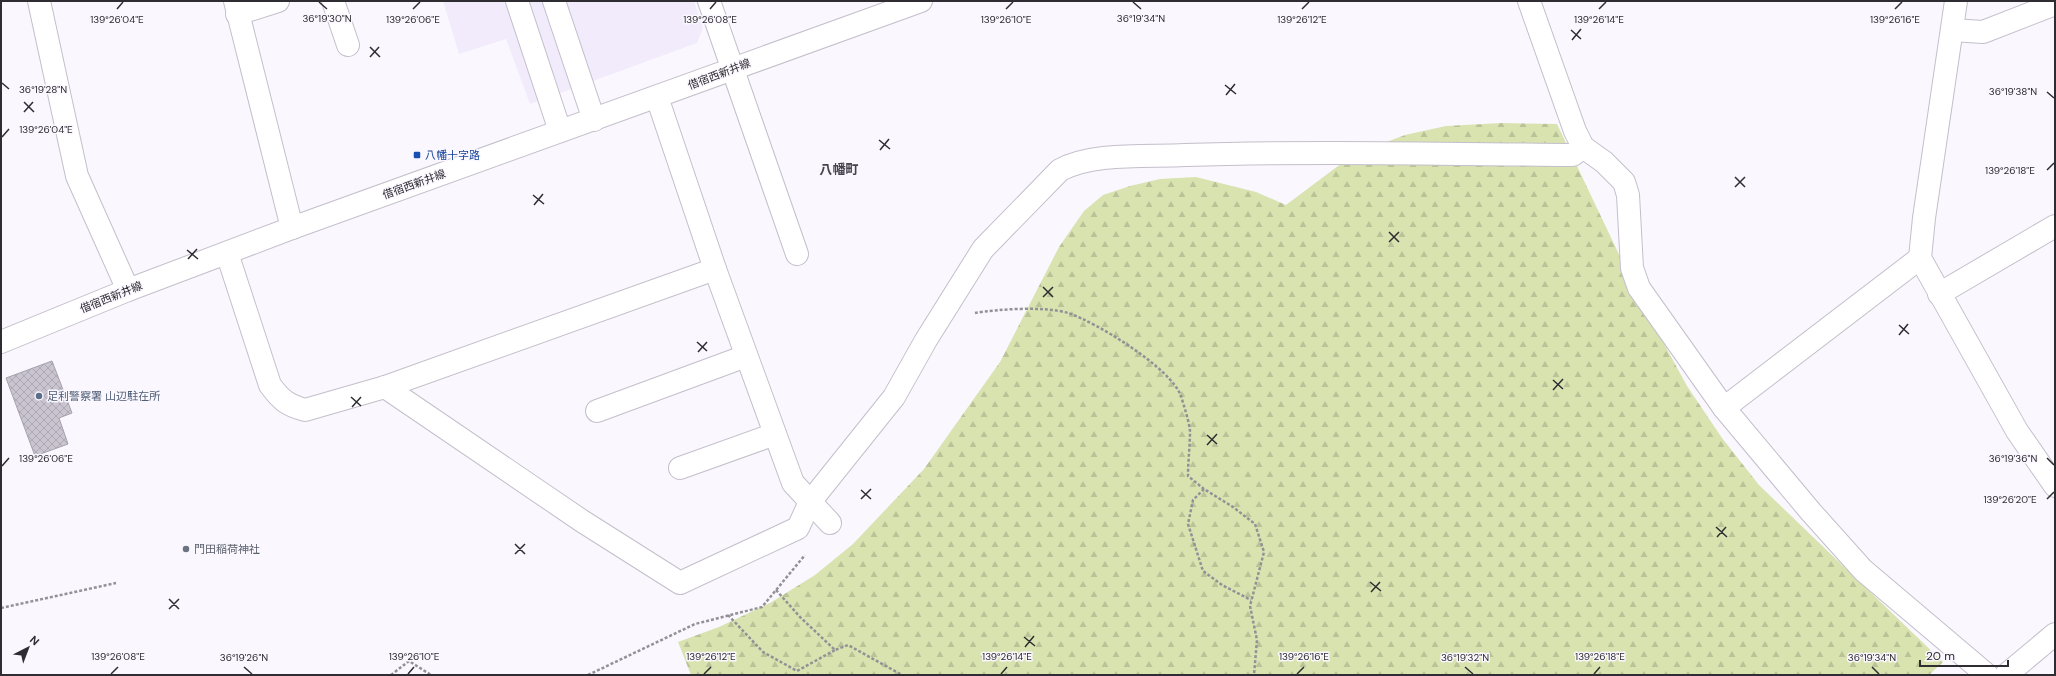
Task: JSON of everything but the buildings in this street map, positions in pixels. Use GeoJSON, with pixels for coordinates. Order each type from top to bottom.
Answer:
{"type":"FeatureCollection","features":[{"type":"Feature","properties":{"kind":"street"},"geometry":{"type":"LineString","coordinates":[[39,1],[77,176],[128,290]]}},
{"type":"Feature","properties":{"kind":"street"},"geometry":{"type":"LineString","coordinates":[[278,1],[236,7],[292,228]]}},
{"type":"Feature","properties":{"kind":"street"},"geometry":{"type":"LineString","coordinates":[[333,1],[348,45]]}},
{"type":"Feature","properties":{"kind":"street"},"geometry":{"type":"LineString","coordinates":[[517,1],[550,96],[560,131]]}},
{"type":"Feature","properties":{"kind":"street"},"geometry":{"type":"LineString","coordinates":[[554,1],[594,120]]}},
{"type":"Feature","properties":{"kind":"street"},"geometry":{"type":"LineString","coordinates":[[709,1],[797,254]]}},
{"type":"Feature","properties":{"kind":"street","name":"借宿西新井線"},"geometry":{"type":"LineString","coordinates":[[1,342],[128,290],[292,228],[921,1]]}},
{"type":"Feature","properties":{"kind":"street"},"geometry":{"type":"LineString","coordinates":[[1529,1],[1575,131],[1583,147],[1604,162],[1624,182],[1628,195],[1632,268],[1639,288],[1724,408],[1811,512],[1863,570],[1987,675]]}},
{"type":"Feature","properties":{"kind":"street"},"geometry":{"type":"LineString","coordinates":[[1956,1],[1924,218],[1920,258],[2017,431],[2055,486]]}},
{"type":"Feature","properties":{"kind":"street"},"geometry":{"type":"LineString","coordinates":[[1952,30],[1983,32],[2055,4]]}},
{"type":"Feature","properties":{"kind":"street"},"geometry":{"type":"LineString","coordinates":[[657,97],[715,269],[793,483],[830,523]]}},
{"type":"Feature","properties":{"kind":"street"},"geometry":{"type":"LineString","coordinates":[[384,387],[582,521],[680,583],[798,528],[810,502],[894,397],[983,249],[1035,194],[1066,166],[1073,163],[1105,158],[1264,152],[1573,155],[1583,147]]}},
{"type":"Feature","properties":{"kind":"street"},"geometry":{"type":"LineString","coordinates":[[1939,294],[2055,226]]}},
{"type":"Feature","properties":{"kind":"street"},"geometry":{"type":"LineString","coordinates":[[227,253],[270,385],[280,399],[293,407],[306,410],[384,387],[715,269]]}},
{"type":"Feature","properties":{"kind":"street"},"geometry":{"type":"LineString","coordinates":[[1724,408],[1920,258]]}},
{"type":"Feature","properties":{"kind":"street"},"geometry":{"type":"LineString","coordinates":[[597,411],[746,356]]}},
{"type":"Feature","properties":{"kind":"street"},"geometry":{"type":"LineString","coordinates":[[680,468],[775,434]]}},
{"type":"Feature","properties":{"kind":"street"},"geometry":{"type":"LineString","coordinates":[[2006,675],[2055,634]]}},
{"type":"Feature","properties":{"kind":"path"},"geometry":{"type":"LineString","coordinates":[[941,317],[947,318],[985,312],[1040,308],[1068,313],[1125,344],[1150,361],[1172,380],[1181,395],[1190,430],[1188,476],[1204,489],[1233,507],[1255,524],[1264,552],[1250,606],[1257,640],[1254,675]]}},
{"type":"Feature","properties":{"kind":"path"},"geometry":{"type":"LineString","coordinates":[[1204,489],[1193,500],[1188,524],[1203,571],[1222,585],[1251,600]]}},
{"type":"Feature","properties":{"kind":"path"},"geometry":{"type":"LineString","coordinates":[[588,675],[695,624],[762,607],[830,523]]}},
{"type":"Feature","properties":{"kind":"path"},"geometry":{"type":"LineString","coordinates":[[1,608],[116,583]]}},
{"type":"Feature","properties":{"kind":"path"},"geometry":{"type":"LineString","coordinates":[[776,590],[800,617],[835,650]]}},
{"type":"Feature","properties":{"kind":"path"},"geometry":{"type":"LineString","coordinates":[[728,615],[763,652],[797,671],[835,650],[848,646],[902,675]]}},
{"type":"Feature","properties":{"kind":"path"},"geometry":{"type":"LineString","coordinates":[[391,675],[409,661],[431,675]]}},
{"type":"Feature","properties":{"kind":"shaded area"},"geometry":{"type":"Polygon","coordinates":[[[443,1],[694,1],[703,28],[697,43],[530,104],[506,39],[459,54],[443,1]]]}},
{"type":"Feature","properties":{"kind":"green space"},"geometry":{"type":"Polygon","coordinates":[[[1502,123],[1557,124],[1644,307],[1687,386],[1722,438],[1759,485],[1943,662],[1929,675],[691,675],[678,642],[719,627],[770,603],[815,575],[853,544],[924,469],[1000,362],[1059,247],[1084,211],[1103,195],[1130,186],[1160,179],[1196,177],[1256,192],[1286,205],[1338,166],[1368,149],[1405,135],[1446,126],[1502,123]]]}},
{"type":"Feature","properties":{"kind":"place","name":"八幡十字路"},"geometry":{"type":"Point","coordinates":[417,155]}},
{"type":"Feature","properties":{"kind":"place","name":"足利警察署 山辺駐在所"},"geometry":{"type":"Point","coordinates":[39,396]}},
{"type":"Feature","properties":{"kind":"place","name":"門田稲荷神社"},"geometry":{"type":"Point","coordinates":[186,549]}},
{"type":"Feature","properties":{"kind":"district","name":"八幡町"},"geometry":{"type":"Point","coordinates":[839,169]}}]}
